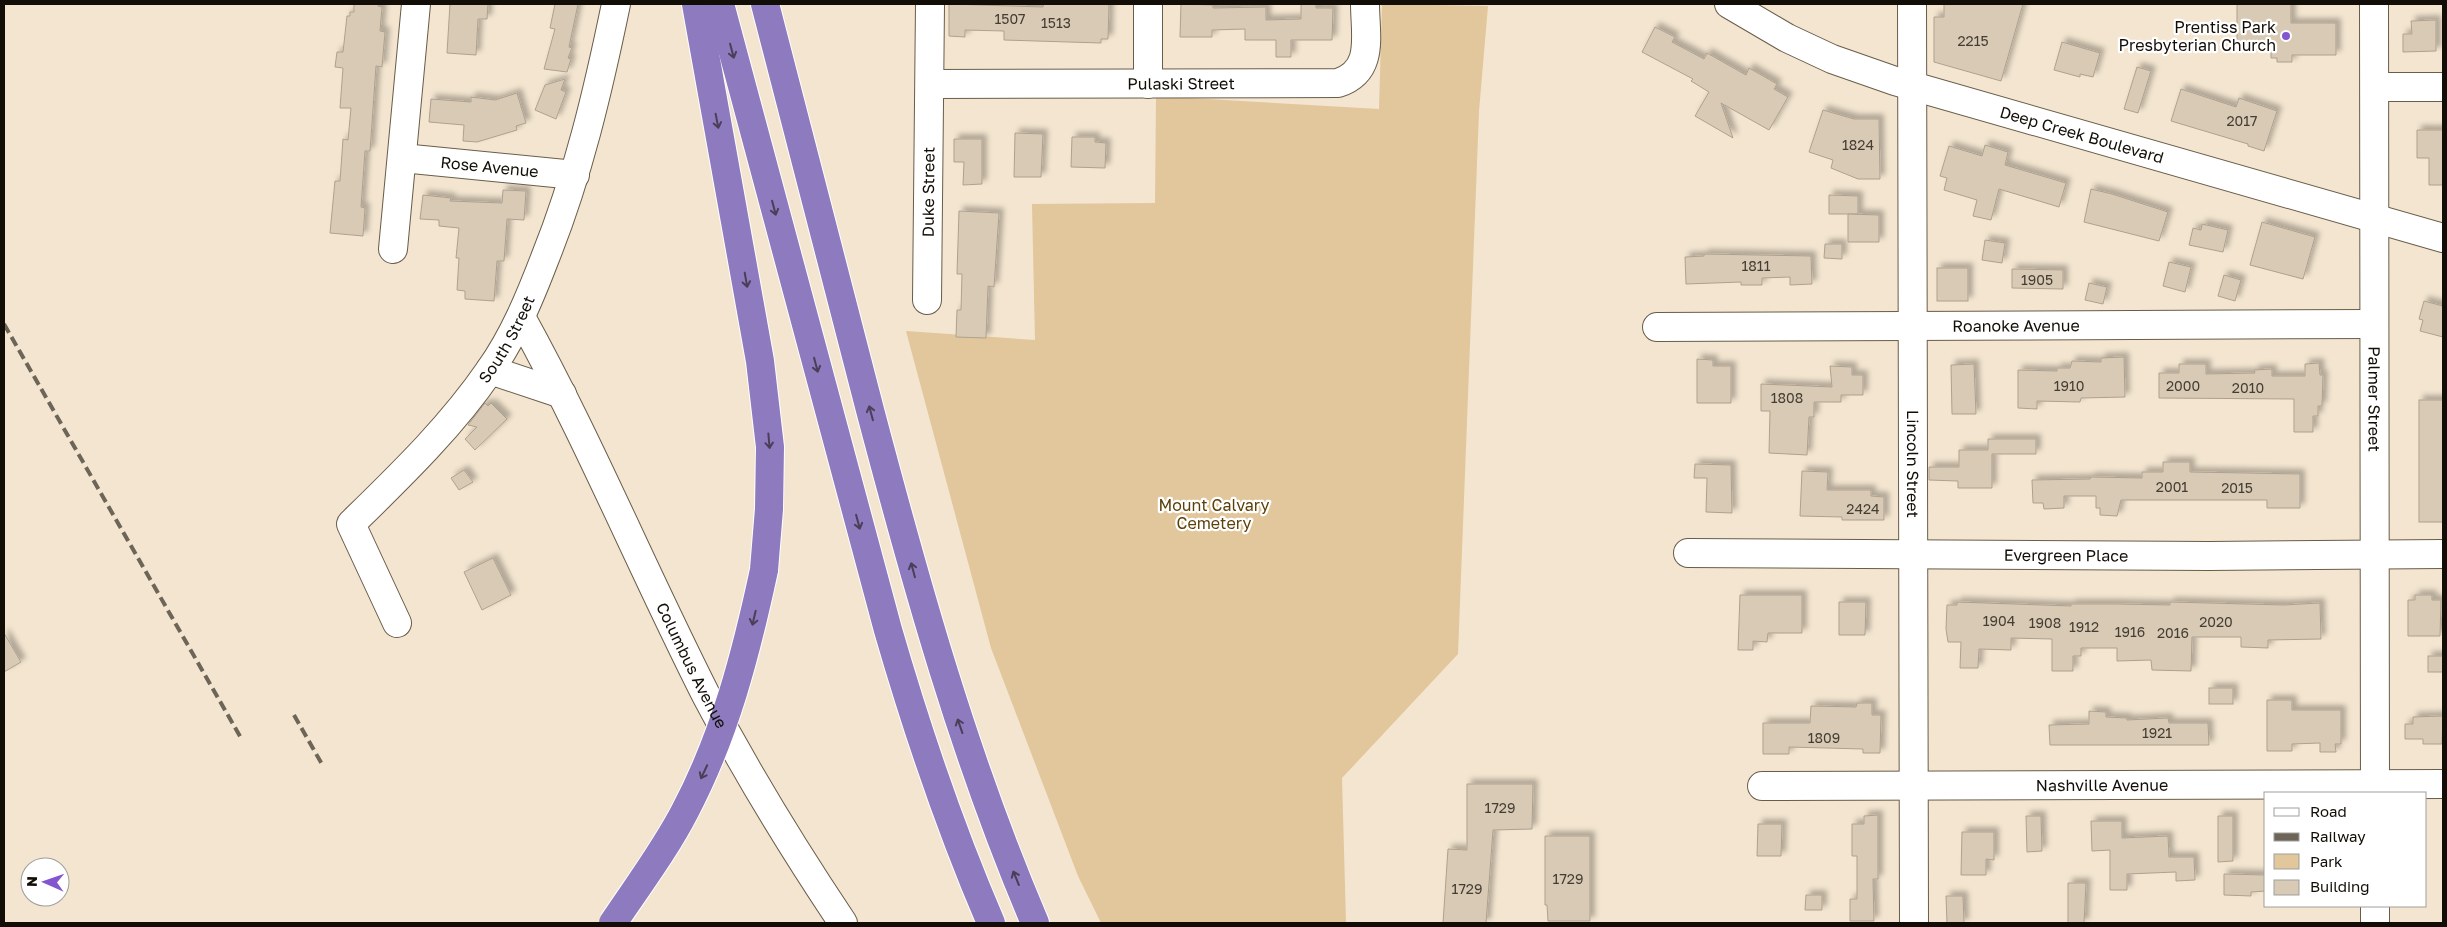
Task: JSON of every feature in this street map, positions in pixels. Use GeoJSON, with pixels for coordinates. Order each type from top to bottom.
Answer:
{"type":"FeatureCollection","features":[{"type":"Feature","properties":{"kind":"highway"},"geometry":{"type":"LineString","coordinates":[[613,923],[684,813],[707,766],[726,718],[746,653],[764,570],[769,510],[770,447],[760,361],[696,4]]}},
{"type":"Feature","properties":{"kind":"highway"},"geometry":{"type":"LineString","coordinates":[[720,4],[888,630],[919,733],[940,794],[991,923]]}},
{"type":"Feature","properties":{"kind":"highway"},"geometry":{"type":"LineString","coordinates":[[765,4],[917,587],[945,679],[982,788],[1035,923]]}},
{"type":"Feature","properties":{"kind":"street"},"geometry":{"type":"LineString","coordinates":[[393,249],[416,4]]}},
{"type":"Feature","properties":{"kind":"street","name":"South Street"},"geometry":{"type":"LineString","coordinates":[[397,623],[351,524],[438,435],[462,407],[490,370],[521,316],[560,220],[575,174],[601,80],[616,4]]}},
{"type":"Feature","properties":{"kind":"street","name":"Duke Street"},"geometry":{"type":"LineString","coordinates":[[928,300],[930,4]]}},
{"type":"Feature","properties":{"kind":"street"},"geometry":{"type":"LineString","coordinates":[[1148,4],[1148,84]]}},
{"type":"Feature","properties":{"kind":"street","name":"Pulaski Street"},"geometry":{"type":"LineString","coordinates":[[930,84],[1338,83],[1349,80],[1362,66],[1365,56],[1365,4]]}},
{"type":"Feature","properties":{"kind":"street","name":"Deep Creek Boulevard"},"geometry":{"type":"LineString","coordinates":[[1729,4],[1788,38],[1832,59],[1912,86],[2443,238]]}},
{"type":"Feature","properties":{"kind":"street","name":"Lincoln Street"},"geometry":{"type":"LineString","coordinates":[[1912,4],[1914,923]]}},
{"type":"Feature","properties":{"kind":"street","name":"Palmer Street"},"geometry":{"type":"LineString","coordinates":[[2374,4],[2375,788]]}},
{"type":"Feature","properties":{"kind":"street"},"geometry":{"type":"LineString","coordinates":[[2374,87],[2443,87]]}},
{"type":"Feature","properties":{"kind":"street","name":"Rose Avenue"},"geometry":{"type":"LineString","coordinates":[[402,158],[575,174]]}},
{"type":"Feature","properties":{"kind":"street","name":"Columbus Avenue"},"geometry":{"type":"LineString","coordinates":[[521,316],[562,394],[641,563],[721,722],[757,789],[843,923]]}},
{"type":"Feature","properties":{"kind":"street","name":"Roanoke Avenue"},"geometry":{"type":"LineString","coordinates":[[1657,327],[2374,324]]}},
{"type":"Feature","properties":{"kind":"street"},"geometry":{"type":"LineString","coordinates":[[490,370],[562,394]]}},
{"type":"Feature","properties":{"kind":"street","name":"Evergreen Place"},"geometry":{"type":"LineString","coordinates":[[1688,553],[2443,554]]}},
{"type":"Feature","properties":{"kind":"street","name":"Nashville Avenue"},"geometry":{"type":"LineString","coordinates":[[1762,786],[1914,784],[2375,788],[2443,784]]}},
{"type":"Feature","properties":{"kind":"street"},"geometry":{"type":"LineString","coordinates":[[2375,907],[2375,923]]}},
{"type":"Feature","properties":{"kind":"green space","name":"Mount Calvary Cemetery"},"geometry":{"type":"Polygon","coordinates":[[[1382,4],[1488,6],[1479,111],[1458,654],[1342,778],[1346,923],[1101,923],[1078,876],[991,648],[906,331],[1035,340],[1032,204],[1155,203],[1156,96],[1379,109],[1382,4]]]}},
{"type":"Feature","properties":{"kind":"building"},"geometry":{"type":"Polygon","coordinates":[[[354,4],[378,4],[378,6],[382,7],[380,31],[385,32],[382,67],[376,66],[370,151],[365,151],[361,207],[365,208],[363,236],[330,233],[335,181],[340,181],[343,139],[348,140],[351,108],[340,108],[343,68],[335,67],[337,52],[343,52],[347,16],[350,16],[350,12],[354,12],[354,4]]]}},
{"type":"Feature","properties":{"kind":"building"},"geometry":{"type":"Polygon","coordinates":[[[450,4],[488,4],[487,19],[478,19],[476,55],[447,53],[450,4]]]}},
{"type":"Feature","properties":{"kind":"building"},"geometry":{"type":"Polygon","coordinates":[[[555,4],[578,4],[569,47],[572,48],[568,58],[571,59],[567,72],[544,69],[555,29],[550,28],[555,4]]]}},
{"type":"Feature","properties":{"kind":"building"},"geometry":{"type":"Polygon","coordinates":[[[949,4],[1043,7],[1044,4],[1109,4],[1108,39],[1101,39],[1101,43],[1004,40],[1004,31],[965,30],[965,37],[949,36],[949,4]]]}},
{"type":"Feature","properties":{"kind":"building"},"geometry":{"type":"Polygon","coordinates":[[[1181,4],[1213,5],[1213,8],[1266,7],[1266,20],[1301,19],[1301,4],[1316,4],[1316,8],[1333,8],[1332,40],[1291,40],[1291,57],[1276,57],[1276,40],[1245,40],[1245,29],[1212,30],[1212,37],[1180,37],[1181,4]]]}},
{"type":"Feature","properties":{"kind":"building"},"geometry":{"type":"Polygon","coordinates":[[[1944,4],[2023,4],[2001,81],[1934,62],[1934,17],[1944,17],[1944,4]]]}},
{"type":"Feature","properties":{"kind":"building","name":"Prentiss Park Presbyterian Church"},"geometry":{"type":"Polygon","coordinates":[[[2237,4],[2291,4],[2291,23],[2336,23],[2336,55],[2292,55],[2292,62],[2277,62],[2277,58],[2271,58],[2271,49],[2237,49],[2237,4]]]}},
{"type":"Feature","properties":{"kind":"building"},"geometry":{"type":"Polygon","coordinates":[[[2436,20],[2436,51],[2403,52],[2403,34],[2412,34],[2411,21],[2436,20]]]}},
{"type":"Feature","properties":{"kind":"building"},"geometry":{"type":"Polygon","coordinates":[[[1655,27],[1675,37],[1672,42],[1704,59],[1707,53],[1746,75],[1749,68],[1777,84],[1774,89],[1788,97],[1769,130],[1721,103],[1733,138],[1695,116],[1709,92],[1691,81],[1693,79],[1642,52],[1655,27]]]}},
{"type":"Feature","properties":{"kind":"building"},"geometry":{"type":"Polygon","coordinates":[[[2062,42],[2100,53],[2093,77],[2080,74],[2080,77],[2054,70],[2062,42]]]}},
{"type":"Feature","properties":{"kind":"building"},"geometry":{"type":"Polygon","coordinates":[[[2137,67],[2151,71],[2138,113],[2124,109],[2137,67]]]}},
{"type":"Feature","properties":{"kind":"building"},"geometry":{"type":"Polygon","coordinates":[[[565,79],[561,90],[566,92],[556,119],[535,110],[545,85],[565,79]]]}},
{"type":"Feature","properties":{"kind":"building"},"geometry":{"type":"Polygon","coordinates":[[[2181,89],[2236,107],[2239,98],[2277,111],[2264,151],[2248,146],[2248,144],[2171,121],[2181,89]]]}},
{"type":"Feature","properties":{"kind":"building"},"geometry":{"type":"Polygon","coordinates":[[[517,93],[526,123],[516,126],[517,130],[477,142],[463,141],[464,125],[429,122],[431,99],[471,102],[471,97],[495,100],[517,93]]]}},
{"type":"Feature","properties":{"kind":"building"},"geometry":{"type":"Polygon","coordinates":[[[1823,110],[1854,119],[1879,119],[1880,179],[1858,179],[1831,168],[1833,160],[1809,152],[1823,110]]]}},
{"type":"Feature","properties":{"kind":"building"},"geometry":{"type":"Polygon","coordinates":[[[2417,130],[2443,130],[2443,185],[2429,185],[2429,158],[2417,158],[2417,130]]]}},
{"type":"Feature","properties":{"kind":"building"},"geometry":{"type":"Polygon","coordinates":[[[1015,133],[1043,134],[1041,177],[1014,177],[1015,133]]]}},
{"type":"Feature","properties":{"kind":"building"},"geometry":{"type":"Polygon","coordinates":[[[1072,137],[1095,137],[1095,142],[1106,143],[1105,168],[1071,167],[1072,137]]]}},
{"type":"Feature","properties":{"kind":"building"},"geometry":{"type":"Polygon","coordinates":[[[954,139],[982,139],[982,184],[963,185],[964,162],[954,162],[954,139]]]}},
{"type":"Feature","properties":{"kind":"building"},"geometry":{"type":"Polygon","coordinates":[[[1985,145],[2008,152],[2005,165],[2066,183],[2059,207],[1999,189],[1991,220],[1973,216],[1977,200],[1944,190],[1947,178],[1940,176],[1949,146],[1982,156],[1985,145]]]}},
{"type":"Feature","properties":{"kind":"building"},"geometry":{"type":"Polygon","coordinates":[[[2091,189],[2168,212],[2159,241],[2084,222],[2091,189]]]}},
{"type":"Feature","properties":{"kind":"building"},"geometry":{"type":"Polygon","coordinates":[[[503,190],[526,191],[524,220],[507,219],[504,261],[497,261],[494,301],[465,299],[465,291],[457,290],[459,258],[456,258],[459,228],[439,226],[439,220],[420,219],[423,195],[451,198],[450,201],[502,203],[503,190]]]}},
{"type":"Feature","properties":{"kind":"building"},"geometry":{"type":"Polygon","coordinates":[[[1829,195],[1858,196],[1858,214],[1829,214],[1829,195]]]}},
{"type":"Feature","properties":{"kind":"building"},"geometry":{"type":"Polygon","coordinates":[[[959,211],[999,213],[994,287],[988,286],[986,338],[956,337],[957,310],[961,310],[962,274],[957,274],[959,211]]]}},
{"type":"Feature","properties":{"kind":"building"},"geometry":{"type":"Polygon","coordinates":[[[1848,214],[1879,215],[1879,242],[1848,242],[1848,214]]]}},
{"type":"Feature","properties":{"kind":"building"},"geometry":{"type":"Polygon","coordinates":[[[2262,222],[2315,237],[2303,279],[2250,265],[2262,222]]]}},
{"type":"Feature","properties":{"kind":"building"},"geometry":{"type":"Polygon","coordinates":[[[2202,224],[2228,230],[2223,252],[2189,245],[2193,228],[2201,230],[2202,224]]]}},
{"type":"Feature","properties":{"kind":"building"},"geometry":{"type":"Polygon","coordinates":[[[1985,240],[2005,243],[2002,263],[1982,260],[1985,240]]]}},
{"type":"Feature","properties":{"kind":"building"},"geometry":{"type":"Polygon","coordinates":[[[1825,244],[1842,244],[1842,259],[1824,258],[1825,244]]]}},
{"type":"Feature","properties":{"kind":"building"},"geometry":{"type":"Polygon","coordinates":[[[1704,254],[1811,256],[1812,284],[1790,285],[1790,277],[1762,278],[1762,285],[1741,285],[1741,282],[1686,284],[1685,257],[1704,256],[1704,254]]]}},
{"type":"Feature","properties":{"kind":"building"},"geometry":{"type":"Polygon","coordinates":[[[2169,262],[2191,267],[2185,292],[2163,286],[2169,262]]]}},
{"type":"Feature","properties":{"kind":"building"},"geometry":{"type":"Polygon","coordinates":[[[1937,268],[1968,268],[1968,301],[1937,301],[1937,268]]]}},
{"type":"Feature","properties":{"kind":"building"},"geometry":{"type":"Polygon","coordinates":[[[2012,269],[2063,270],[2063,289],[2012,288],[2012,269]]]}},
{"type":"Feature","properties":{"kind":"building"},"geometry":{"type":"Polygon","coordinates":[[[2224,275],[2241,280],[2235,301],[2218,296],[2224,275]]]}},
{"type":"Feature","properties":{"kind":"building"},"geometry":{"type":"Polygon","coordinates":[[[2089,283],[2107,287],[2103,304],[2085,300],[2089,283]]]}},
{"type":"Feature","properties":{"kind":"building"},"geometry":{"type":"Polygon","coordinates":[[[2424,301],[2443,306],[2443,337],[2420,331],[2423,320],[2419,319],[2424,301]]]}},
{"type":"Feature","properties":{"kind":"building"},"geometry":{"type":"Polygon","coordinates":[[[2124,357],[2125,397],[2081,398],[2080,402],[2037,401],[2037,409],[2018,408],[2018,370],[2057,371],[2057,368],[2070,368],[2072,361],[2101,362],[2101,358],[2124,357]]]}},
{"type":"Feature","properties":{"kind":"building"},"geometry":{"type":"Polygon","coordinates":[[[1697,359],[1713,360],[1713,366],[1731,366],[1731,403],[1697,403],[1697,359]]]}},
{"type":"Feature","properties":{"kind":"building"},"geometry":{"type":"Polygon","coordinates":[[[2319,363],[2320,375],[2323,375],[2322,406],[2318,406],[2318,416],[2313,416],[2313,432],[2294,432],[2294,399],[2159,398],[2159,373],[2179,373],[2179,364],[2206,364],[2206,374],[2255,373],[2254,370],[2272,369],[2272,376],[2305,376],[2305,364],[2319,363]]]}},
{"type":"Feature","properties":{"kind":"building"},"geometry":{"type":"Polygon","coordinates":[[[1974,364],[1976,414],[1952,414],[1951,365],[1974,364]]]}},
{"type":"Feature","properties":{"kind":"building"},"geometry":{"type":"Polygon","coordinates":[[[1830,366],[1852,367],[1852,375],[1863,375],[1863,395],[1841,395],[1841,402],[1814,402],[1814,417],[1809,417],[1807,455],[1769,453],[1770,411],[1761,411],[1761,384],[1832,387],[1830,366]]]}},
{"type":"Feature","properties":{"kind":"building"},"geometry":{"type":"Polygon","coordinates":[[[2419,400],[2443,400],[2443,522],[2419,522],[2419,400]]]}},
{"type":"Feature","properties":{"kind":"building"},"geometry":{"type":"Polygon","coordinates":[[[485,403],[488,406],[491,403],[507,419],[475,450],[465,439],[477,427],[468,425],[485,403]]]}},
{"type":"Feature","properties":{"kind":"building"},"geometry":{"type":"Polygon","coordinates":[[[1988,439],[2036,439],[2036,454],[1992,454],[1992,488],[1958,488],[1958,481],[1929,480],[1929,467],[1959,467],[1959,450],[1988,450],[1988,439]]]}},
{"type":"Feature","properties":{"kind":"building"},"geometry":{"type":"Polygon","coordinates":[[[2163,462],[2190,462],[2190,472],[2300,474],[2300,508],[2267,508],[2267,500],[2121,500],[2117,516],[2100,515],[2100,508],[2096,508],[2096,496],[2064,496],[2064,508],[2044,509],[2043,503],[2033,503],[2032,480],[2090,479],[2091,477],[2142,478],[2142,472],[2163,472],[2163,462]]]}},
{"type":"Feature","properties":{"kind":"building"},"geometry":{"type":"Polygon","coordinates":[[[1695,464],[1731,465],[1732,513],[1706,512],[1707,478],[1694,478],[1695,464]]]}},
{"type":"Feature","properties":{"kind":"building"},"geometry":{"type":"Polygon","coordinates":[[[464,470],[473,482],[459,490],[451,478],[464,470]]]}},
{"type":"Feature","properties":{"kind":"building"},"geometry":{"type":"Polygon","coordinates":[[[1802,471],[1828,472],[1827,490],[1871,490],[1871,496],[1884,497],[1884,520],[1842,520],[1842,517],[1800,516],[1802,471]]]}},
{"type":"Feature","properties":{"kind":"building"},"geometry":{"type":"Polygon","coordinates":[[[493,558],[511,595],[482,610],[464,572],[493,558]]]}},
{"type":"Feature","properties":{"kind":"building"},"geometry":{"type":"Polygon","coordinates":[[[1740,595],[1802,595],[1802,633],[1768,633],[1767,642],[1753,641],[1753,650],[1738,650],[1740,595]]]}},
{"type":"Feature","properties":{"kind":"building"},"geometry":{"type":"Polygon","coordinates":[[[2415,595],[2432,595],[2432,600],[2441,600],[2440,636],[2408,636],[2408,600],[2415,600],[2415,595]]]}},
{"type":"Feature","properties":{"kind":"building"},"geometry":{"type":"Polygon","coordinates":[[[1839,602],[1866,602],[1865,635],[1839,635],[1839,602]]]}},
{"type":"Feature","properties":{"kind":"building"},"geometry":{"type":"Polygon","coordinates":[[[1957,602],[2071,606],[2071,604],[2170,605],[2170,602],[2284,605],[2320,603],[2321,639],[2268,640],[2268,648],[2241,647],[2241,637],[2192,637],[2191,671],[2152,670],[2151,660],[2117,661],[2117,648],[2081,648],[2081,656],[2073,656],[2073,671],[2052,671],[2052,639],[2011,638],[2011,650],[1979,649],[1978,668],[1960,668],[1961,642],[1948,642],[1946,629],[1947,605],[1957,605],[1957,602]]]}},
{"type":"Feature","properties":{"kind":"building"},"geometry":{"type":"Polygon","coordinates":[[[4,633],[21,662],[4,672],[4,633]]]}},
{"type":"Feature","properties":{"kind":"building"},"geometry":{"type":"Polygon","coordinates":[[[2428,656],[2443,656],[2443,672],[2428,672],[2428,656]]]}},
{"type":"Feature","properties":{"kind":"building"},"geometry":{"type":"Polygon","coordinates":[[[2209,688],[2233,688],[2233,704],[2209,704],[2209,688]]]}},
{"type":"Feature","properties":{"kind":"building"},"geometry":{"type":"Polygon","coordinates":[[[2267,700],[2292,700],[2292,710],[2341,710],[2341,744],[2335,744],[2336,752],[2320,752],[2320,743],[2292,744],[2292,751],[2267,751],[2267,700]]]}},
{"type":"Feature","properties":{"kind":"building"},"geometry":{"type":"Polygon","coordinates":[[[1857,703],[1872,703],[1872,715],[1881,715],[1880,753],[1863,753],[1863,749],[1789,747],[1789,754],[1763,754],[1763,723],[1810,723],[1811,706],[1856,707],[1857,703]]]}},
{"type":"Feature","properties":{"kind":"building"},"geometry":{"type":"Polygon","coordinates":[[[2089,711],[2106,712],[2106,717],[2127,718],[2127,720],[2168,718],[2169,723],[2208,723],[2209,745],[2050,745],[2049,725],[2089,724],[2089,711]]]}},
{"type":"Feature","properties":{"kind":"building"},"geometry":{"type":"Polygon","coordinates":[[[2443,716],[2442,744],[2423,744],[2423,739],[2405,739],[2405,724],[2413,724],[2413,717],[2443,716]]]}},
{"type":"Feature","properties":{"kind":"building"},"geometry":{"type":"Polygon","coordinates":[[[1467,784],[1533,784],[1532,829],[1493,830],[1486,923],[1443,923],[1448,849],[1467,850],[1467,784]]]}},
{"type":"Feature","properties":{"kind":"building"},"geometry":{"type":"Polygon","coordinates":[[[1878,815],[1878,879],[1873,879],[1874,921],[1850,921],[1850,899],[1857,899],[1857,856],[1852,856],[1852,824],[1864,824],[1864,816],[1878,815]]]}},
{"type":"Feature","properties":{"kind":"building"},"geometry":{"type":"Polygon","coordinates":[[[2026,816],[2041,816],[2042,851],[2027,852],[2026,816]]]}},
{"type":"Feature","properties":{"kind":"building"},"geometry":{"type":"Polygon","coordinates":[[[2218,816],[2233,816],[2233,861],[2218,862],[2218,816]]]}},
{"type":"Feature","properties":{"kind":"building"},"geometry":{"type":"Polygon","coordinates":[[[2091,821],[2122,821],[2122,838],[2168,836],[2169,857],[2194,857],[2195,880],[2176,881],[2176,872],[2127,874],[2127,890],[2110,890],[2110,850],[2092,851],[2091,821]]]}},
{"type":"Feature","properties":{"kind":"building"},"geometry":{"type":"Polygon","coordinates":[[[1758,824],[1782,824],[1781,856],[1757,856],[1758,824]]]}},
{"type":"Feature","properties":{"kind":"building"},"geometry":{"type":"Polygon","coordinates":[[[1962,832],[1994,832],[1994,860],[1986,859],[1986,875],[1961,875],[1962,832]]]}},
{"type":"Feature","properties":{"kind":"building"},"geometry":{"type":"Polygon","coordinates":[[[1545,836],[1590,836],[1590,921],[1548,921],[1547,905],[1545,905],[1545,836]]]}},
{"type":"Feature","properties":{"kind":"building"},"geometry":{"type":"Polygon","coordinates":[[[2224,874],[2264,875],[2264,891],[2251,892],[2251,896],[2224,895],[2224,874]]]}},
{"type":"Feature","properties":{"kind":"building"},"geometry":{"type":"Polygon","coordinates":[[[2068,883],[2086,883],[2084,923],[2068,923],[2068,883]]]}},
{"type":"Feature","properties":{"kind":"building"},"geometry":{"type":"Polygon","coordinates":[[[1806,895],[1822,895],[1822,910],[1805,910],[1806,895]]]}},
{"type":"Feature","properties":{"kind":"building"},"geometry":{"type":"Polygon","coordinates":[[[1946,896],[1963,896],[1964,923],[1947,923],[1946,896]]]}},
{"type":"Feature","properties":{"kind":"railway"},"geometry":{"type":"LineString","coordinates":[[4,324],[241,738]]}},
{"type":"Feature","properties":{"kind":"railway"},"geometry":{"type":"LineString","coordinates":[[294,715],[323,766]]}},
{"type":"Feature","properties":{"kind":"place","name":"Prentiss Park Presbyterian Church"},"geometry":{"type":"Point","coordinates":[2286,36]}}]}
